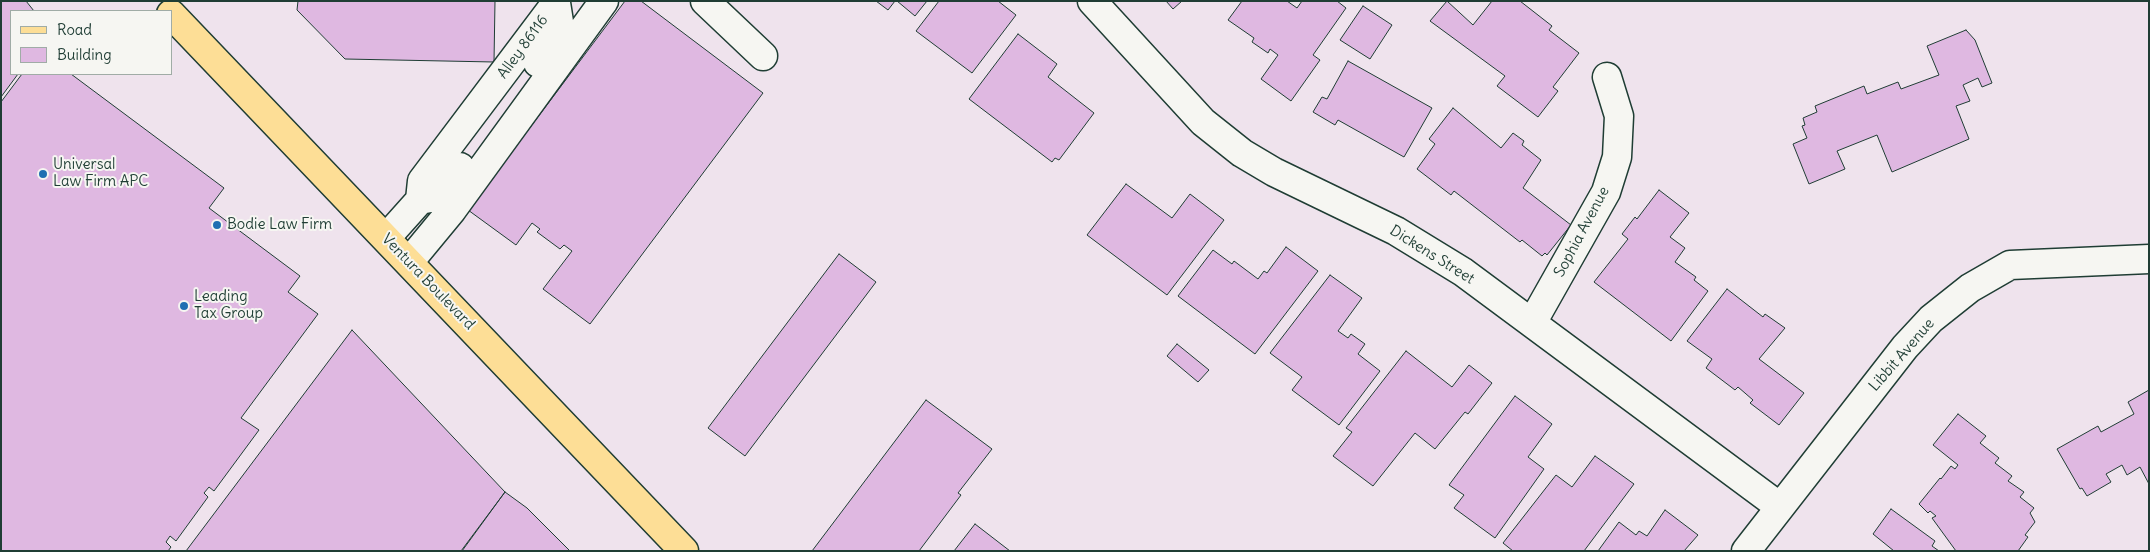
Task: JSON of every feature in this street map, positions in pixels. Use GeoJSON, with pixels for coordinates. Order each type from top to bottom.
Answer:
{"type":"FeatureCollection","features":[{"type":"Feature","properties":{"kind":"main road","name":"Ventura Boulevard"},"geometry":{"type":"LineString","coordinates":[[172,14],[684,551]]}},
{"type":"Feature","properties":{"kind":"street"},"geometry":{"type":"LineString","coordinates":[[409,262],[452,210],[604,1]]}},
{"type":"Feature","properties":{"kind":"street"},"geometry":{"type":"LineString","coordinates":[[705,1],[762,56]]}},
{"type":"Feature","properties":{"kind":"street","name":"Dickens Street"},"geometry":{"type":"LineString","coordinates":[[1092,1],[1203,122],[1242,153],[1274,172],[1396,231],[1463,272],[1780,506]]}},
{"type":"Feature","properties":{"kind":"street","name":"Alley 86116"},"geometry":{"type":"LineString","coordinates":[[386,238],[420,200],[422,182],[556,2],[559,22],[558,36],[439,196],[420,200]]}},
{"type":"Feature","properties":{"kind":"street","name":"Sophia Avenue"},"geometry":{"type":"LineString","coordinates":[[1532,324],[1606,192],[1617,157],[1619,116],[1607,77]]}},
{"type":"Feature","properties":{"kind":"street","name":"Libbit Avenue"},"geometry":{"type":"LineString","coordinates":[[1746,551],[1906,347],[1931,319],[1970,288],[2010,265],[2149,259]]}},
{"type":"Feature","properties":{"kind":"building"},"geometry":{"type":"Polygon","coordinates":[[[1,1],[26,1],[33,10],[10,10],[10,75],[17,75],[1,97],[1,1]]]}},
{"type":"Feature","properties":{"kind":"building"},"geometry":{"type":"Polygon","coordinates":[[[298,1],[495,1],[494,62],[345,59],[297,10],[298,1]]]}},
{"type":"Feature","properties":{"kind":"building"},"geometry":{"type":"Polygon","coordinates":[[[625,1],[641,1],[763,93],[590,324],[543,289],[572,251],[564,245],[560,249],[537,232],[540,229],[532,223],[516,245],[468,210],[625,1]]]}},
{"type":"Feature","properties":{"kind":"building"},"geometry":{"type":"Polygon","coordinates":[[[876,1],[895,1],[888,10],[876,1]]]}},
{"type":"Feature","properties":{"kind":"building"},"geometry":{"type":"Polygon","coordinates":[[[897,1],[927,1],[915,16],[897,1]]]}},
{"type":"Feature","properties":{"kind":"building"},"geometry":{"type":"Polygon","coordinates":[[[939,1],[998,1],[1016,15],[972,73],[916,31],[939,1]]]}},
{"type":"Feature","properties":{"kind":"building"},"geometry":{"type":"Polygon","coordinates":[[[1166,1],[1182,1],[1173,9],[1166,1]]]}},
{"type":"Feature","properties":{"kind":"building"},"geometry":{"type":"Polygon","coordinates":[[[1242,1],[1287,1],[1297,8],[1302,1],[1337,1],[1346,8],[1313,55],[1320,60],[1291,101],[1261,79],[1278,55],[1270,49],[1268,53],[1252,42],[1254,38],[1228,20],[1242,1]]]}},
{"type":"Feature","properties":{"kind":"building"},"geometry":{"type":"Polygon","coordinates":[[[1447,1],[1473,25],[1492,1],[1520,1],[1552,26],[1549,30],[1579,53],[1553,87],[1558,91],[1538,117],[1497,86],[1505,76],[1430,21],[1447,1]]]}},
{"type":"Feature","properties":{"kind":"building"},"geometry":{"type":"Polygon","coordinates":[[[1363,6],[1392,25],[1370,59],[1340,40],[1363,6]]]}},
{"type":"Feature","properties":{"kind":"building"},"geometry":{"type":"Polygon","coordinates":[[[1966,30],[1975,40],[1992,83],[1982,87],[1978,78],[1963,85],[1970,101],[1956,106],[1969,139],[1892,172],[1877,135],[1837,151],[1845,169],[1809,184],[1793,144],[1807,138],[1802,126],[1805,125],[1803,118],[1817,112],[1815,106],[1864,86],[1867,94],[1898,82],[1901,89],[1939,75],[1927,46],[1966,30]]]}},
{"type":"Feature","properties":{"kind":"building"},"geometry":{"type":"Polygon","coordinates":[[[1018,34],[1057,64],[1048,77],[1094,113],[1059,160],[1055,158],[1052,162],[969,99],[1018,34]]]}},
{"type":"Feature","properties":{"kind":"building"},"geometry":{"type":"Polygon","coordinates":[[[1348,61],[1432,108],[1404,157],[1338,120],[1335,125],[1313,112],[1322,97],[1327,99],[1348,61]]]}},
{"type":"Feature","properties":{"kind":"building"},"geometry":{"type":"Polygon","coordinates":[[[21,75],[72,75],[224,188],[209,208],[300,276],[288,292],[318,314],[241,418],[259,430],[214,491],[209,487],[204,493],[208,497],[176,541],[170,536],[166,542],[171,547],[168,551],[1,551],[1,102],[21,75]]]}},
{"type":"Feature","properties":{"kind":"building"},"geometry":{"type":"Polygon","coordinates":[[[1453,108],[1501,148],[1513,133],[1524,141],[1522,145],[1541,160],[1523,188],[1571,225],[1547,255],[1545,253],[1542,256],[1522,240],[1520,242],[1454,191],[1451,195],[1417,169],[1435,144],[1429,139],[1453,108]]]}},
{"type":"Feature","properties":{"kind":"building"},"geometry":{"type":"Polygon","coordinates":[[[1126,184],[1172,218],[1190,194],[1224,220],[1167,295],[1087,235],[1126,184]]]}},
{"type":"Feature","properties":{"kind":"building"},"geometry":{"type":"Polygon","coordinates":[[[1659,190],[1689,213],[1670,237],[1685,248],[1675,262],[1696,277],[1694,280],[1708,291],[1671,341],[1594,282],[1628,239],[1622,234],[1635,217],[1637,219],[1659,190]]]}},
{"type":"Feature","properties":{"kind":"building"},"geometry":{"type":"Polygon","coordinates":[[[1286,247],[1318,271],[1255,354],[1178,296],[1213,250],[1232,264],[1234,261],[1258,279],[1264,271],[1267,273],[1286,247]]]}},
{"type":"Feature","properties":{"kind":"building"},"geometry":{"type":"Polygon","coordinates":[[[839,254],[876,282],[745,456],[708,428],[839,254]]]}},
{"type":"Feature","properties":{"kind":"building"},"geometry":{"type":"Polygon","coordinates":[[[1330,275],[1362,298],[1338,331],[1348,338],[1351,334],[1365,344],[1358,354],[1380,371],[1339,425],[1292,390],[1302,377],[1270,353],[1330,275]]]}},
{"type":"Feature","properties":{"kind":"building"},"geometry":{"type":"Polygon","coordinates":[[[1727,289],[1763,317],[1765,314],[1785,328],[1759,359],[1804,393],[1779,425],[1750,403],[1753,400],[1738,387],[1735,390],[1706,368],[1712,359],[1687,341],[1727,289]]]}},
{"type":"Feature","properties":{"kind":"building"},"geometry":{"type":"Polygon","coordinates":[[[352,330],[505,492],[461,551],[186,551],[352,330]]]}},
{"type":"Feature","properties":{"kind":"building"},"geometry":{"type":"Polygon","coordinates":[[[1177,344],[1209,370],[1198,382],[1167,356],[1177,344]]]}},
{"type":"Feature","properties":{"kind":"building"},"geometry":{"type":"Polygon","coordinates":[[[1406,351],[1452,387],[1469,365],[1492,383],[1468,414],[1465,412],[1435,449],[1415,433],[1373,486],[1333,456],[1352,432],[1346,428],[1406,351]]]}},
{"type":"Feature","properties":{"kind":"building"},"geometry":{"type":"Polygon","coordinates":[[[2149,390],[2149,484],[2140,467],[2127,475],[2122,465],[2106,474],[2111,482],[2087,496],[2082,488],[2080,489],[2057,449],[2098,426],[2101,432],[2134,414],[2128,402],[2149,390]]]}},
{"type":"Feature","properties":{"kind":"building"},"geometry":{"type":"Polygon","coordinates":[[[1515,396],[1552,424],[1528,457],[1544,469],[1495,538],[1454,508],[1464,495],[1449,485],[1515,396]]]}},
{"type":"Feature","properties":{"kind":"building"},"geometry":{"type":"Polygon","coordinates":[[[926,400],[992,449],[958,493],[961,495],[919,551],[812,551],[926,400]]]}},
{"type":"Feature","properties":{"kind":"building"},"geometry":{"type":"Polygon","coordinates":[[[1958,414],[1986,436],[1980,443],[1999,458],[1995,463],[2012,476],[2008,481],[2024,492],[2020,497],[2034,508],[2030,513],[2035,522],[2025,535],[2028,537],[2018,551],[1956,551],[1932,518],[1936,516],[1930,511],[1928,513],[1919,504],[1951,466],[1955,469],[1958,465],[1933,445],[1958,414]]]}},
{"type":"Feature","properties":{"kind":"building"},"geometry":{"type":"Polygon","coordinates":[[[1595,456],[1634,484],[1584,551],[1513,551],[1503,543],[1556,475],[1572,487],[1595,456]]]}},
{"type":"Feature","properties":{"kind":"building"},"geometry":{"type":"Polygon","coordinates":[[[505,492],[527,508],[570,551],[462,551],[505,492]]]}},
{"type":"Feature","properties":{"kind":"building"},"geometry":{"type":"Polygon","coordinates":[[[1891,509],[1935,541],[1932,546],[1939,551],[1894,551],[1873,534],[1891,509]]]}},
{"type":"Feature","properties":{"kind":"building"},"geometry":{"type":"Polygon","coordinates":[[[1665,510],[1698,535],[1684,551],[1598,551],[1619,522],[1636,535],[1639,531],[1647,536],[1665,510]]]}},
{"type":"Feature","properties":{"kind":"building"},"geometry":{"type":"Polygon","coordinates":[[[975,524],[1010,551],[954,551],[975,524]]]}},
{"type":"Feature","properties":{"kind":"place","name":"Universal Law Firm APC"},"geometry":{"type":"Point","coordinates":[43,174]}},
{"type":"Feature","properties":{"kind":"place","name":"Bodie Law Firm"},"geometry":{"type":"Point","coordinates":[217,225]}},
{"type":"Feature","properties":{"kind":"place","name":"Leading Tax Group"},"geometry":{"type":"Point","coordinates":[184,306]}}]}
